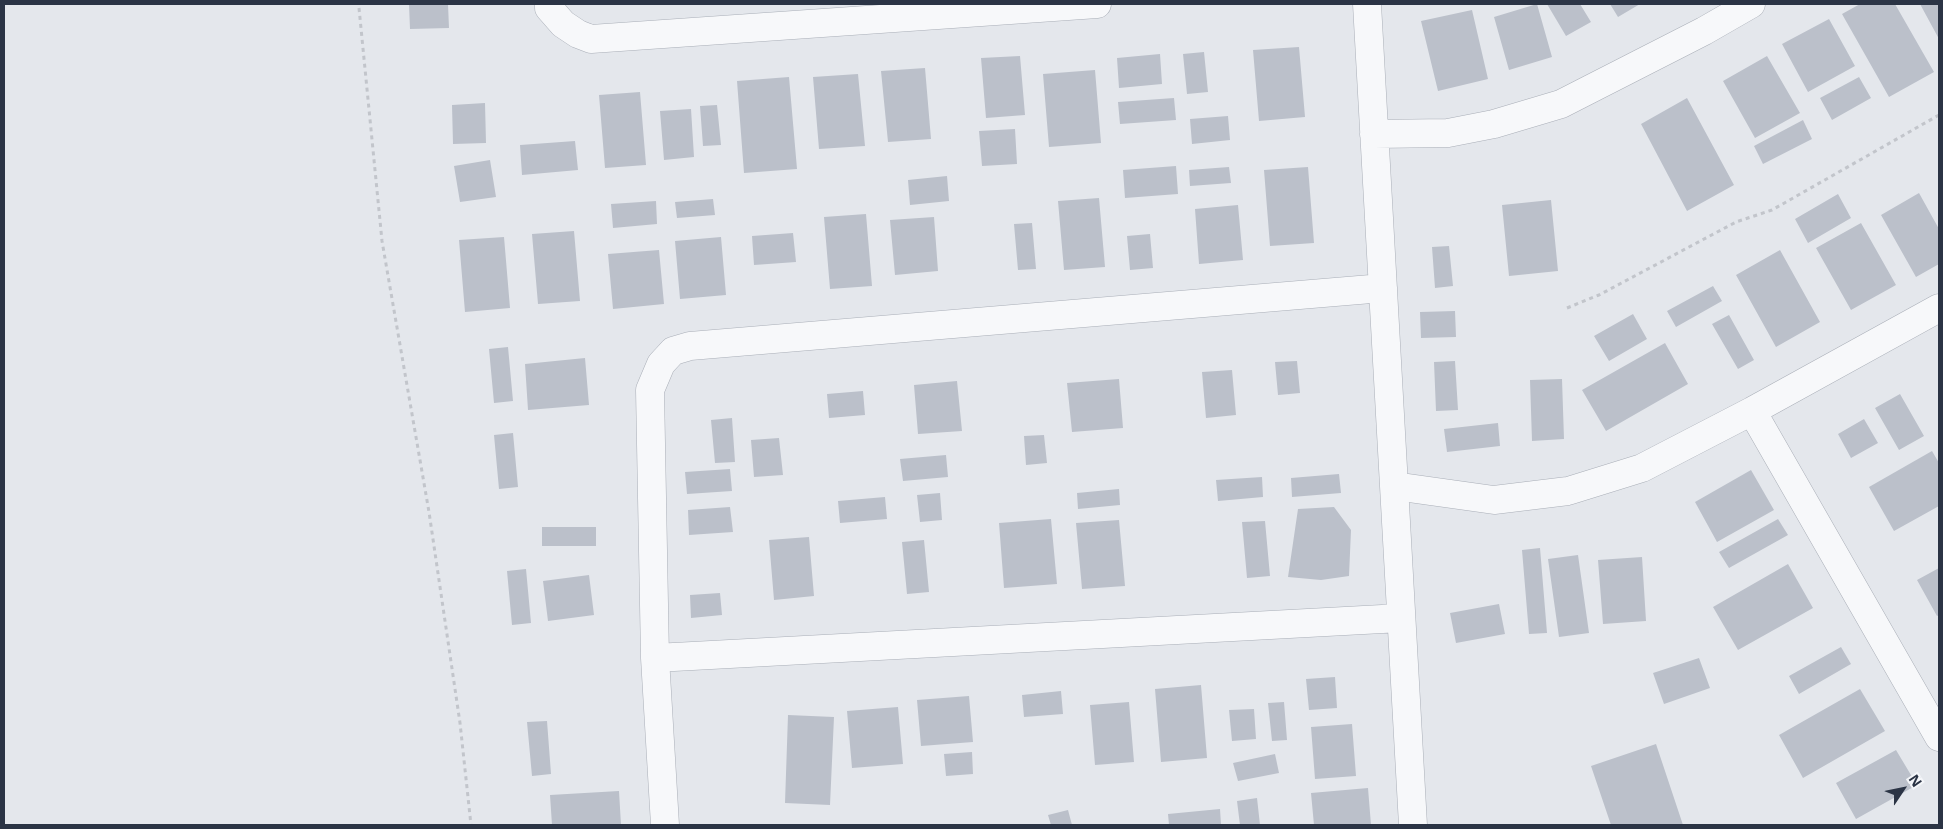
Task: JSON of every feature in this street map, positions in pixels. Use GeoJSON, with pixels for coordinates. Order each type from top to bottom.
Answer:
{"type":"FeatureCollection","features":[{"type":"Feature","properties":{"kind":"street"},"geometry":{"type":"LineString","coordinates":[[549,4],[563,24],[578,34],[592,39],[1097,4]]}},
{"type":"Feature","properties":{"kind":"street"},"geometry":{"type":"LineString","coordinates":[[1366,4],[1413,825]]}},
{"type":"Feature","properties":{"kind":"street"},"geometry":{"type":"LineString","coordinates":[[1374,134],[1448,133],[1494,124],[1561,104],[1704,31],[1751,4]]}},
{"type":"Feature","properties":{"kind":"street"},"geometry":{"type":"LineString","coordinates":[[665,825],[655,658],[650,390],[660,364],[673,351],[690,346],[1383,288]]}},
{"type":"Feature","properties":{"kind":"street"},"geometry":{"type":"LineString","coordinates":[[1394,486],[1494,500],[1568,491],[1642,468],[1752,412],[1939,308]]}},
{"type":"Feature","properties":{"kind":"street"},"geometry":{"type":"LineString","coordinates":[[1752,412],[1939,737]]}},
{"type":"Feature","properties":{"kind":"street"},"geometry":{"type":"LineString","coordinates":[[655,658],[1401,618]]}},
{"type":"Feature","properties":{"kind":"path"},"geometry":{"type":"LineString","coordinates":[[359,8],[382,241],[430,522],[460,723],[471,825]]}},
{"type":"Feature","properties":{"kind":"path"},"geometry":{"type":"LineString","coordinates":[[1567,308],[1599,295],[1736,222],[1772,210],[1939,115]]}},
{"type":"Feature","properties":{"kind":"building"},"geometry":{"type":"Polygon","coordinates":[[[409,4],[448,4],[449,28],[410,29],[409,4]]]}},
{"type":"Feature","properties":{"kind":"building"},"geometry":{"type":"Polygon","coordinates":[[[1537,4],[1552,57],[1509,70],[1494,17],[1537,4]]]}},
{"type":"Feature","properties":{"kind":"building"},"geometry":{"type":"Polygon","coordinates":[[[1547,4],[1580,4],[1591,22],[1566,36],[1547,4]]]}},
{"type":"Feature","properties":{"kind":"building"},"geometry":{"type":"Polygon","coordinates":[[[1610,4],[1640,4],[1618,17],[1610,4]]]}},
{"type":"Feature","properties":{"kind":"building"},"geometry":{"type":"Polygon","coordinates":[[[1860,4],[1895,4],[1934,72],[1889,97],[1842,14],[1860,4]]]}},
{"type":"Feature","properties":{"kind":"building"},"geometry":{"type":"Polygon","coordinates":[[[1920,4],[1939,4],[1939,39],[1920,4]]]}},
{"type":"Feature","properties":{"kind":"building"},"geometry":{"type":"Polygon","coordinates":[[[1472,10],[1488,79],[1438,91],[1421,21],[1472,10]]]}},
{"type":"Feature","properties":{"kind":"building"},"geometry":{"type":"Polygon","coordinates":[[[1829,19],[1855,66],[1808,92],[1782,44],[1829,19]]]}},
{"type":"Feature","properties":{"kind":"building"},"geometry":{"type":"Polygon","coordinates":[[[1299,47],[1305,117],[1259,121],[1253,50],[1299,47]]]}},
{"type":"Feature","properties":{"kind":"building"},"geometry":{"type":"Polygon","coordinates":[[[1204,52],[1208,92],[1187,94],[1183,54],[1204,52]]]}},
{"type":"Feature","properties":{"kind":"building"},"geometry":{"type":"Polygon","coordinates":[[[1160,54],[1162,84],[1119,88],[1117,58],[1160,54]]]}},
{"type":"Feature","properties":{"kind":"building"},"geometry":{"type":"Polygon","coordinates":[[[1020,56],[1025,115],[986,118],[981,58],[1020,56]]]}},
{"type":"Feature","properties":{"kind":"building"},"geometry":{"type":"Polygon","coordinates":[[[1767,56],[1800,113],[1755,138],[1723,81],[1767,56]]]}},
{"type":"Feature","properties":{"kind":"building"},"geometry":{"type":"Polygon","coordinates":[[[925,68],[931,139],[888,142],[881,71],[925,68]]]}},
{"type":"Feature","properties":{"kind":"building"},"geometry":{"type":"Polygon","coordinates":[[[1095,70],[1101,143],[1049,147],[1043,74],[1095,70]]]}},
{"type":"Feature","properties":{"kind":"building"},"geometry":{"type":"Polygon","coordinates":[[[858,74],[865,146],[819,149],[813,77],[858,74]]]}},
{"type":"Feature","properties":{"kind":"building"},"geometry":{"type":"Polygon","coordinates":[[[789,77],[797,169],[744,173],[737,81],[789,77]]]}},
{"type":"Feature","properties":{"kind":"building"},"geometry":{"type":"Polygon","coordinates":[[[1859,77],[1871,98],[1832,120],[1820,98],[1859,77]]]}},
{"type":"Feature","properties":{"kind":"building"},"geometry":{"type":"Polygon","coordinates":[[[640,92],[646,165],[605,168],[599,95],[640,92]]]}},
{"type":"Feature","properties":{"kind":"building"},"geometry":{"type":"Polygon","coordinates":[[[1174,98],[1176,120],[1120,124],[1118,102],[1174,98]]]}},
{"type":"Feature","properties":{"kind":"building"},"geometry":{"type":"Polygon","coordinates":[[[1687,98],[1734,185],[1687,211],[1641,124],[1687,98]]]}},
{"type":"Feature","properties":{"kind":"building"},"geometry":{"type":"Polygon","coordinates":[[[485,103],[486,143],[453,144],[452,105],[485,103]]]}},
{"type":"Feature","properties":{"kind":"building"},"geometry":{"type":"Polygon","coordinates":[[[717,105],[721,145],[703,146],[700,106],[717,105]]]}},
{"type":"Feature","properties":{"kind":"building"},"geometry":{"type":"Polygon","coordinates":[[[691,109],[694,157],[664,160],[660,111],[691,109]]]}},
{"type":"Feature","properties":{"kind":"building"},"geometry":{"type":"Polygon","coordinates":[[[1228,116],[1230,140],[1192,144],[1190,119],[1228,116]]]}},
{"type":"Feature","properties":{"kind":"building"},"geometry":{"type":"Polygon","coordinates":[[[1803,120],[1812,139],[1763,164],[1754,146],[1803,120]]]}},
{"type":"Feature","properties":{"kind":"building"},"geometry":{"type":"Polygon","coordinates":[[[1015,129],[1017,164],[982,166],[979,131],[1015,129]]]}},
{"type":"Feature","properties":{"kind":"building"},"geometry":{"type":"Polygon","coordinates":[[[575,141],[578,170],[522,175],[520,145],[575,141]]]}},
{"type":"Feature","properties":{"kind":"building"},"geometry":{"type":"Polygon","coordinates":[[[490,160],[496,197],[460,202],[454,166],[490,160]]]}},
{"type":"Feature","properties":{"kind":"building"},"geometry":{"type":"Polygon","coordinates":[[[1176,166],[1178,194],[1125,198],[1123,170],[1176,166]]]}},
{"type":"Feature","properties":{"kind":"building"},"geometry":{"type":"Polygon","coordinates":[[[1229,167],[1231,183],[1190,186],[1189,170],[1229,167]]]}},
{"type":"Feature","properties":{"kind":"building"},"geometry":{"type":"Polygon","coordinates":[[[1308,167],[1314,243],[1270,246],[1264,170],[1308,167]]]}},
{"type":"Feature","properties":{"kind":"building"},"geometry":{"type":"Polygon","coordinates":[[[947,176],[949,201],[910,205],[908,180],[947,176]]]}},
{"type":"Feature","properties":{"kind":"building"},"geometry":{"type":"Polygon","coordinates":[[[1919,193],[1939,229],[1939,264],[1916,277],[1881,215],[1919,193]]]}},
{"type":"Feature","properties":{"kind":"building"},"geometry":{"type":"Polygon","coordinates":[[[1838,194],[1851,218],[1808,243],[1795,219],[1838,194]]]}},
{"type":"Feature","properties":{"kind":"building"},"geometry":{"type":"Polygon","coordinates":[[[1099,198],[1105,267],[1064,270],[1058,201],[1099,198]]]}},
{"type":"Feature","properties":{"kind":"building"},"geometry":{"type":"Polygon","coordinates":[[[713,199],[715,215],[677,218],[675,202],[713,199]]]}},
{"type":"Feature","properties":{"kind":"building"},"geometry":{"type":"Polygon","coordinates":[[[1551,200],[1558,271],[1509,276],[1502,205],[1551,200]]]}},
{"type":"Feature","properties":{"kind":"building"},"geometry":{"type":"Polygon","coordinates":[[[656,201],[657,224],[613,228],[611,204],[656,201]]]}},
{"type":"Feature","properties":{"kind":"building"},"geometry":{"type":"Polygon","coordinates":[[[1238,205],[1243,260],[1199,264],[1195,209],[1238,205]]]}},
{"type":"Feature","properties":{"kind":"building"},"geometry":{"type":"Polygon","coordinates":[[[866,214],[872,286],[830,289],[824,217],[866,214]]]}},
{"type":"Feature","properties":{"kind":"building"},"geometry":{"type":"Polygon","coordinates":[[[934,217],[938,271],[895,275],[890,220],[934,217]]]}},
{"type":"Feature","properties":{"kind":"building"},"geometry":{"type":"Polygon","coordinates":[[[1032,223],[1036,269],[1018,270],[1014,224],[1032,223]]]}},
{"type":"Feature","properties":{"kind":"building"},"geometry":{"type":"Polygon","coordinates":[[[1861,223],[1896,285],[1851,310],[1816,248],[1861,223]]]}},
{"type":"Feature","properties":{"kind":"building"},"geometry":{"type":"Polygon","coordinates":[[[574,231],[580,301],[538,304],[532,234],[574,231]]]}},
{"type":"Feature","properties":{"kind":"building"},"geometry":{"type":"Polygon","coordinates":[[[793,233],[796,262],[754,265],[752,236],[793,233]]]}},
{"type":"Feature","properties":{"kind":"building"},"geometry":{"type":"Polygon","coordinates":[[[1150,234],[1153,268],[1130,270],[1127,236],[1150,234]]]}},
{"type":"Feature","properties":{"kind":"building"},"geometry":{"type":"Polygon","coordinates":[[[504,237],[510,308],[465,312],[459,240],[504,237]]]}},
{"type":"Feature","properties":{"kind":"building"},"geometry":{"type":"Polygon","coordinates":[[[721,237],[726,295],[680,299],[675,241],[721,237]]]}},
{"type":"Feature","properties":{"kind":"building"},"geometry":{"type":"Polygon","coordinates":[[[1449,246],[1453,286],[1435,288],[1432,247],[1449,246]]]}},
{"type":"Feature","properties":{"kind":"building"},"geometry":{"type":"Polygon","coordinates":[[[659,250],[664,304],[613,309],[608,254],[659,250]]]}},
{"type":"Feature","properties":{"kind":"building"},"geometry":{"type":"Polygon","coordinates":[[[1780,250],[1820,322],[1776,347],[1736,275],[1780,250]]]}},
{"type":"Feature","properties":{"kind":"building"},"geometry":{"type":"Polygon","coordinates":[[[1713,286],[1722,301],[1676,327],[1667,311],[1713,286]]]}},
{"type":"Feature","properties":{"kind":"building"},"geometry":{"type":"Polygon","coordinates":[[[1455,311],[1456,337],[1421,338],[1420,312],[1455,311]]]}},
{"type":"Feature","properties":{"kind":"building"},"geometry":{"type":"Polygon","coordinates":[[[1633,314],[1647,339],[1609,361],[1594,336],[1633,314]]]}},
{"type":"Feature","properties":{"kind":"building"},"geometry":{"type":"Polygon","coordinates":[[[1729,315],[1754,360],[1738,369],[1712,324],[1729,315]]]}},
{"type":"Feature","properties":{"kind":"building"},"geometry":{"type":"Polygon","coordinates":[[[1665,343],[1688,384],[1606,431],[1582,390],[1665,343]]]}},
{"type":"Feature","properties":{"kind":"building"},"geometry":{"type":"Polygon","coordinates":[[[508,347],[513,401],[494,403],[489,349],[508,347]]]}},
{"type":"Feature","properties":{"kind":"building"},"geometry":{"type":"Polygon","coordinates":[[[585,358],[589,405],[528,410],[525,364],[585,358]]]}},
{"type":"Feature","properties":{"kind":"building"},"geometry":{"type":"Polygon","coordinates":[[[1297,361],[1300,393],[1278,395],[1275,362],[1297,361]]]}},
{"type":"Feature","properties":{"kind":"building"},"geometry":{"type":"Polygon","coordinates":[[[1455,361],[1458,410],[1436,411],[1434,362],[1455,361]]]}},
{"type":"Feature","properties":{"kind":"building"},"geometry":{"type":"Polygon","coordinates":[[[1232,370],[1236,415],[1206,418],[1202,372],[1232,370]]]}},
{"type":"Feature","properties":{"kind":"building"},"geometry":{"type":"Polygon","coordinates":[[[1119,379],[1123,428],[1072,432],[1067,383],[1119,379]]]}},
{"type":"Feature","properties":{"kind":"building"},"geometry":{"type":"Polygon","coordinates":[[[1562,379],[1564,439],[1532,441],[1530,380],[1562,379]]]}},
{"type":"Feature","properties":{"kind":"building"},"geometry":{"type":"Polygon","coordinates":[[[957,381],[962,431],[918,434],[914,385],[957,381]]]}},
{"type":"Feature","properties":{"kind":"building"},"geometry":{"type":"Polygon","coordinates":[[[863,391],[865,415],[829,418],[827,394],[863,391]]]}},
{"type":"Feature","properties":{"kind":"building"},"geometry":{"type":"Polygon","coordinates":[[[1900,394],[1924,436],[1899,450],[1875,408],[1900,394]]]}},
{"type":"Feature","properties":{"kind":"building"},"geometry":{"type":"Polygon","coordinates":[[[732,418],[735,462],[715,463],[711,420],[732,418]]]}},
{"type":"Feature","properties":{"kind":"building"},"geometry":{"type":"Polygon","coordinates":[[[1864,419],[1878,443],[1851,458],[1838,434],[1864,419]]]}},
{"type":"Feature","properties":{"kind":"building"},"geometry":{"type":"Polygon","coordinates":[[[1498,423],[1500,446],[1447,452],[1444,429],[1498,423]]]}},
{"type":"Feature","properties":{"kind":"building"},"geometry":{"type":"Polygon","coordinates":[[[513,433],[518,487],[499,489],[494,435],[513,433]]]}},
{"type":"Feature","properties":{"kind":"building"},"geometry":{"type":"Polygon","coordinates":[[[1044,435],[1047,463],[1026,465],[1024,436],[1044,435]]]}},
{"type":"Feature","properties":{"kind":"building"},"geometry":{"type":"Polygon","coordinates":[[[779,438],[783,475],[754,477],[751,440],[779,438]]]}},
{"type":"Feature","properties":{"kind":"building"},"geometry":{"type":"Polygon","coordinates":[[[1932,451],[1939,463],[1939,506],[1894,531],[1869,487],[1932,451]]]}},
{"type":"Feature","properties":{"kind":"building"},"geometry":{"type":"Polygon","coordinates":[[[946,455],[948,477],[903,481],[900,459],[946,455]]]}},
{"type":"Feature","properties":{"kind":"building"},"geometry":{"type":"Polygon","coordinates":[[[730,469],[732,491],[687,494],[685,472],[730,469]]]}},
{"type":"Feature","properties":{"kind":"building"},"geometry":{"type":"Polygon","coordinates":[[[1751,470],[1774,510],[1717,542],[1695,502],[1751,470]]]}},
{"type":"Feature","properties":{"kind":"building"},"geometry":{"type":"Polygon","coordinates":[[[1339,474],[1341,493],[1292,497],[1291,478],[1339,474]]]}},
{"type":"Feature","properties":{"kind":"building"},"geometry":{"type":"Polygon","coordinates":[[[1262,477],[1263,497],[1218,501],[1216,480],[1262,477]]]}},
{"type":"Feature","properties":{"kind":"building"},"geometry":{"type":"Polygon","coordinates":[[[1119,489],[1120,505],[1078,509],[1077,493],[1119,489]]]}},
{"type":"Feature","properties":{"kind":"building"},"geometry":{"type":"Polygon","coordinates":[[[940,493],[942,520],[920,522],[917,495],[940,493]]]}},
{"type":"Feature","properties":{"kind":"building"},"geometry":{"type":"Polygon","coordinates":[[[885,497],[887,519],[840,523],[838,501],[885,497]]]}},
{"type":"Feature","properties":{"kind":"building"},"geometry":{"type":"Polygon","coordinates":[[[730,507],[733,532],[689,535],[688,510],[730,507]]]}},
{"type":"Feature","properties":{"kind":"building"},"geometry":{"type":"Polygon","coordinates":[[[1334,507],[1351,530],[1349,576],[1321,580],[1288,577],[1298,509],[1334,507]]]}},
{"type":"Feature","properties":{"kind":"building"},"geometry":{"type":"Polygon","coordinates":[[[1051,519],[1057,584],[1004,588],[999,523],[1051,519]]]}},
{"type":"Feature","properties":{"kind":"building"},"geometry":{"type":"Polygon","coordinates":[[[1778,519],[1788,535],[1729,568],[1719,552],[1778,519]]]}},
{"type":"Feature","properties":{"kind":"building"},"geometry":{"type":"Polygon","coordinates":[[[1119,520],[1125,586],[1082,589],[1076,523],[1119,520]]]}},
{"type":"Feature","properties":{"kind":"building"},"geometry":{"type":"Polygon","coordinates":[[[1265,521],[1270,576],[1247,578],[1242,522],[1265,521]]]}},
{"type":"Feature","properties":{"kind":"building"},"geometry":{"type":"Polygon","coordinates":[[[542,527],[596,527],[596,546],[542,546],[542,527]]]}},
{"type":"Feature","properties":{"kind":"building"},"geometry":{"type":"Polygon","coordinates":[[[809,537],[814,596],[774,600],[769,540],[809,537]]]}},
{"type":"Feature","properties":{"kind":"building"},"geometry":{"type":"Polygon","coordinates":[[[924,540],[929,592],[907,594],[902,542],[924,540]]]}},
{"type":"Feature","properties":{"kind":"building"},"geometry":{"type":"Polygon","coordinates":[[[1540,548],[1547,633],[1529,634],[1522,550],[1540,548]]]}},
{"type":"Feature","properties":{"kind":"building"},"geometry":{"type":"Polygon","coordinates":[[[1578,555],[1589,633],[1559,637],[1548,559],[1578,555]]]}},
{"type":"Feature","properties":{"kind":"building"},"geometry":{"type":"Polygon","coordinates":[[[1642,557],[1646,621],[1603,624],[1598,560],[1642,557]]]}},
{"type":"Feature","properties":{"kind":"building"},"geometry":{"type":"Polygon","coordinates":[[[1788,564],[1813,608],[1738,650],[1713,607],[1788,564]]]}},
{"type":"Feature","properties":{"kind":"building"},"geometry":{"type":"Polygon","coordinates":[[[1939,568],[1939,615],[1937,616],[1917,580],[1939,568]]]}},
{"type":"Feature","properties":{"kind":"building"},"geometry":{"type":"Polygon","coordinates":[[[526,569],[531,623],[512,625],[507,571],[526,569]]]}},
{"type":"Feature","properties":{"kind":"building"},"geometry":{"type":"Polygon","coordinates":[[[589,575],[594,615],[548,621],[543,581],[589,575]]]}},
{"type":"Feature","properties":{"kind":"building"},"geometry":{"type":"Polygon","coordinates":[[[720,593],[722,615],[691,618],[690,595],[720,593]]]}},
{"type":"Feature","properties":{"kind":"building"},"geometry":{"type":"Polygon","coordinates":[[[1499,604],[1505,634],[1456,643],[1450,613],[1499,604]]]}},
{"type":"Feature","properties":{"kind":"building"},"geometry":{"type":"Polygon","coordinates":[[[1841,647],[1851,664],[1799,694],[1789,676],[1841,647]]]}},
{"type":"Feature","properties":{"kind":"building"},"geometry":{"type":"Polygon","coordinates":[[[1699,658],[1710,688],[1664,704],[1653,673],[1699,658]]]}},
{"type":"Feature","properties":{"kind":"building"},"geometry":{"type":"Polygon","coordinates":[[[1335,677],[1337,708],[1309,710],[1306,679],[1335,677]]]}},
{"type":"Feature","properties":{"kind":"building"},"geometry":{"type":"Polygon","coordinates":[[[1201,685],[1207,758],[1161,762],[1155,689],[1201,685]]]}},
{"type":"Feature","properties":{"kind":"building"},"geometry":{"type":"Polygon","coordinates":[[[1860,689],[1885,731],[1803,778],[1779,735],[1860,689]]]}},
{"type":"Feature","properties":{"kind":"building"},"geometry":{"type":"Polygon","coordinates":[[[1061,691],[1063,714],[1024,717],[1022,695],[1061,691]]]}},
{"type":"Feature","properties":{"kind":"building"},"geometry":{"type":"Polygon","coordinates":[[[969,696],[973,742],[921,746],[917,700],[969,696]]]}},
{"type":"Feature","properties":{"kind":"building"},"geometry":{"type":"Polygon","coordinates":[[[1129,702],[1134,762],[1095,765],[1090,705],[1129,702]]]}},
{"type":"Feature","properties":{"kind":"building"},"geometry":{"type":"Polygon","coordinates":[[[1284,702],[1287,740],[1272,741],[1268,703],[1284,702]]]}},
{"type":"Feature","properties":{"kind":"building"},"geometry":{"type":"Polygon","coordinates":[[[898,707],[903,764],[852,768],[847,711],[898,707]]]}},
{"type":"Feature","properties":{"kind":"building"},"geometry":{"type":"Polygon","coordinates":[[[1254,709],[1256,739],[1232,741],[1229,710],[1254,709]]]}},
{"type":"Feature","properties":{"kind":"building"},"geometry":{"type":"Polygon","coordinates":[[[788,715],[834,717],[830,805],[785,803],[788,715]]]}},
{"type":"Feature","properties":{"kind":"building"},"geometry":{"type":"Polygon","coordinates":[[[547,721],[551,774],[532,776],[527,722],[547,721]]]}},
{"type":"Feature","properties":{"kind":"building"},"geometry":{"type":"Polygon","coordinates":[[[1352,724],[1356,776],[1315,779],[1311,727],[1352,724]]]}},
{"type":"Feature","properties":{"kind":"building"},"geometry":{"type":"Polygon","coordinates":[[[1656,744],[1683,825],[1611,825],[1591,766],[1656,744]]]}},
{"type":"Feature","properties":{"kind":"building"},"geometry":{"type":"Polygon","coordinates":[[[1896,750],[1917,785],[1856,819],[1836,783],[1896,750]]]}},
{"type":"Feature","properties":{"kind":"building"},"geometry":{"type":"Polygon","coordinates":[[[972,752],[973,774],[946,776],[944,754],[972,752]]]}},
{"type":"Feature","properties":{"kind":"building"},"geometry":{"type":"Polygon","coordinates":[[[1275,754],[1279,773],[1238,781],[1233,763],[1275,754]]]}},
{"type":"Feature","properties":{"kind":"building"},"geometry":{"type":"Polygon","coordinates":[[[1368,788],[1371,825],[1314,825],[1311,793],[1368,788]]]}},
{"type":"Feature","properties":{"kind":"building"},"geometry":{"type":"Polygon","coordinates":[[[619,791],[621,825],[552,825],[550,795],[619,791]]]}},
{"type":"Feature","properties":{"kind":"building"},"geometry":{"type":"Polygon","coordinates":[[[1257,798],[1260,825],[1240,825],[1237,801],[1257,798]]]}},
{"type":"Feature","properties":{"kind":"building"},"geometry":{"type":"Polygon","coordinates":[[[1220,809],[1221,825],[1169,825],[1168,814],[1220,809]]]}},
{"type":"Feature","properties":{"kind":"building"},"geometry":{"type":"Polygon","coordinates":[[[1068,810],[1072,825],[1051,825],[1048,815],[1068,810]]]}}]}
